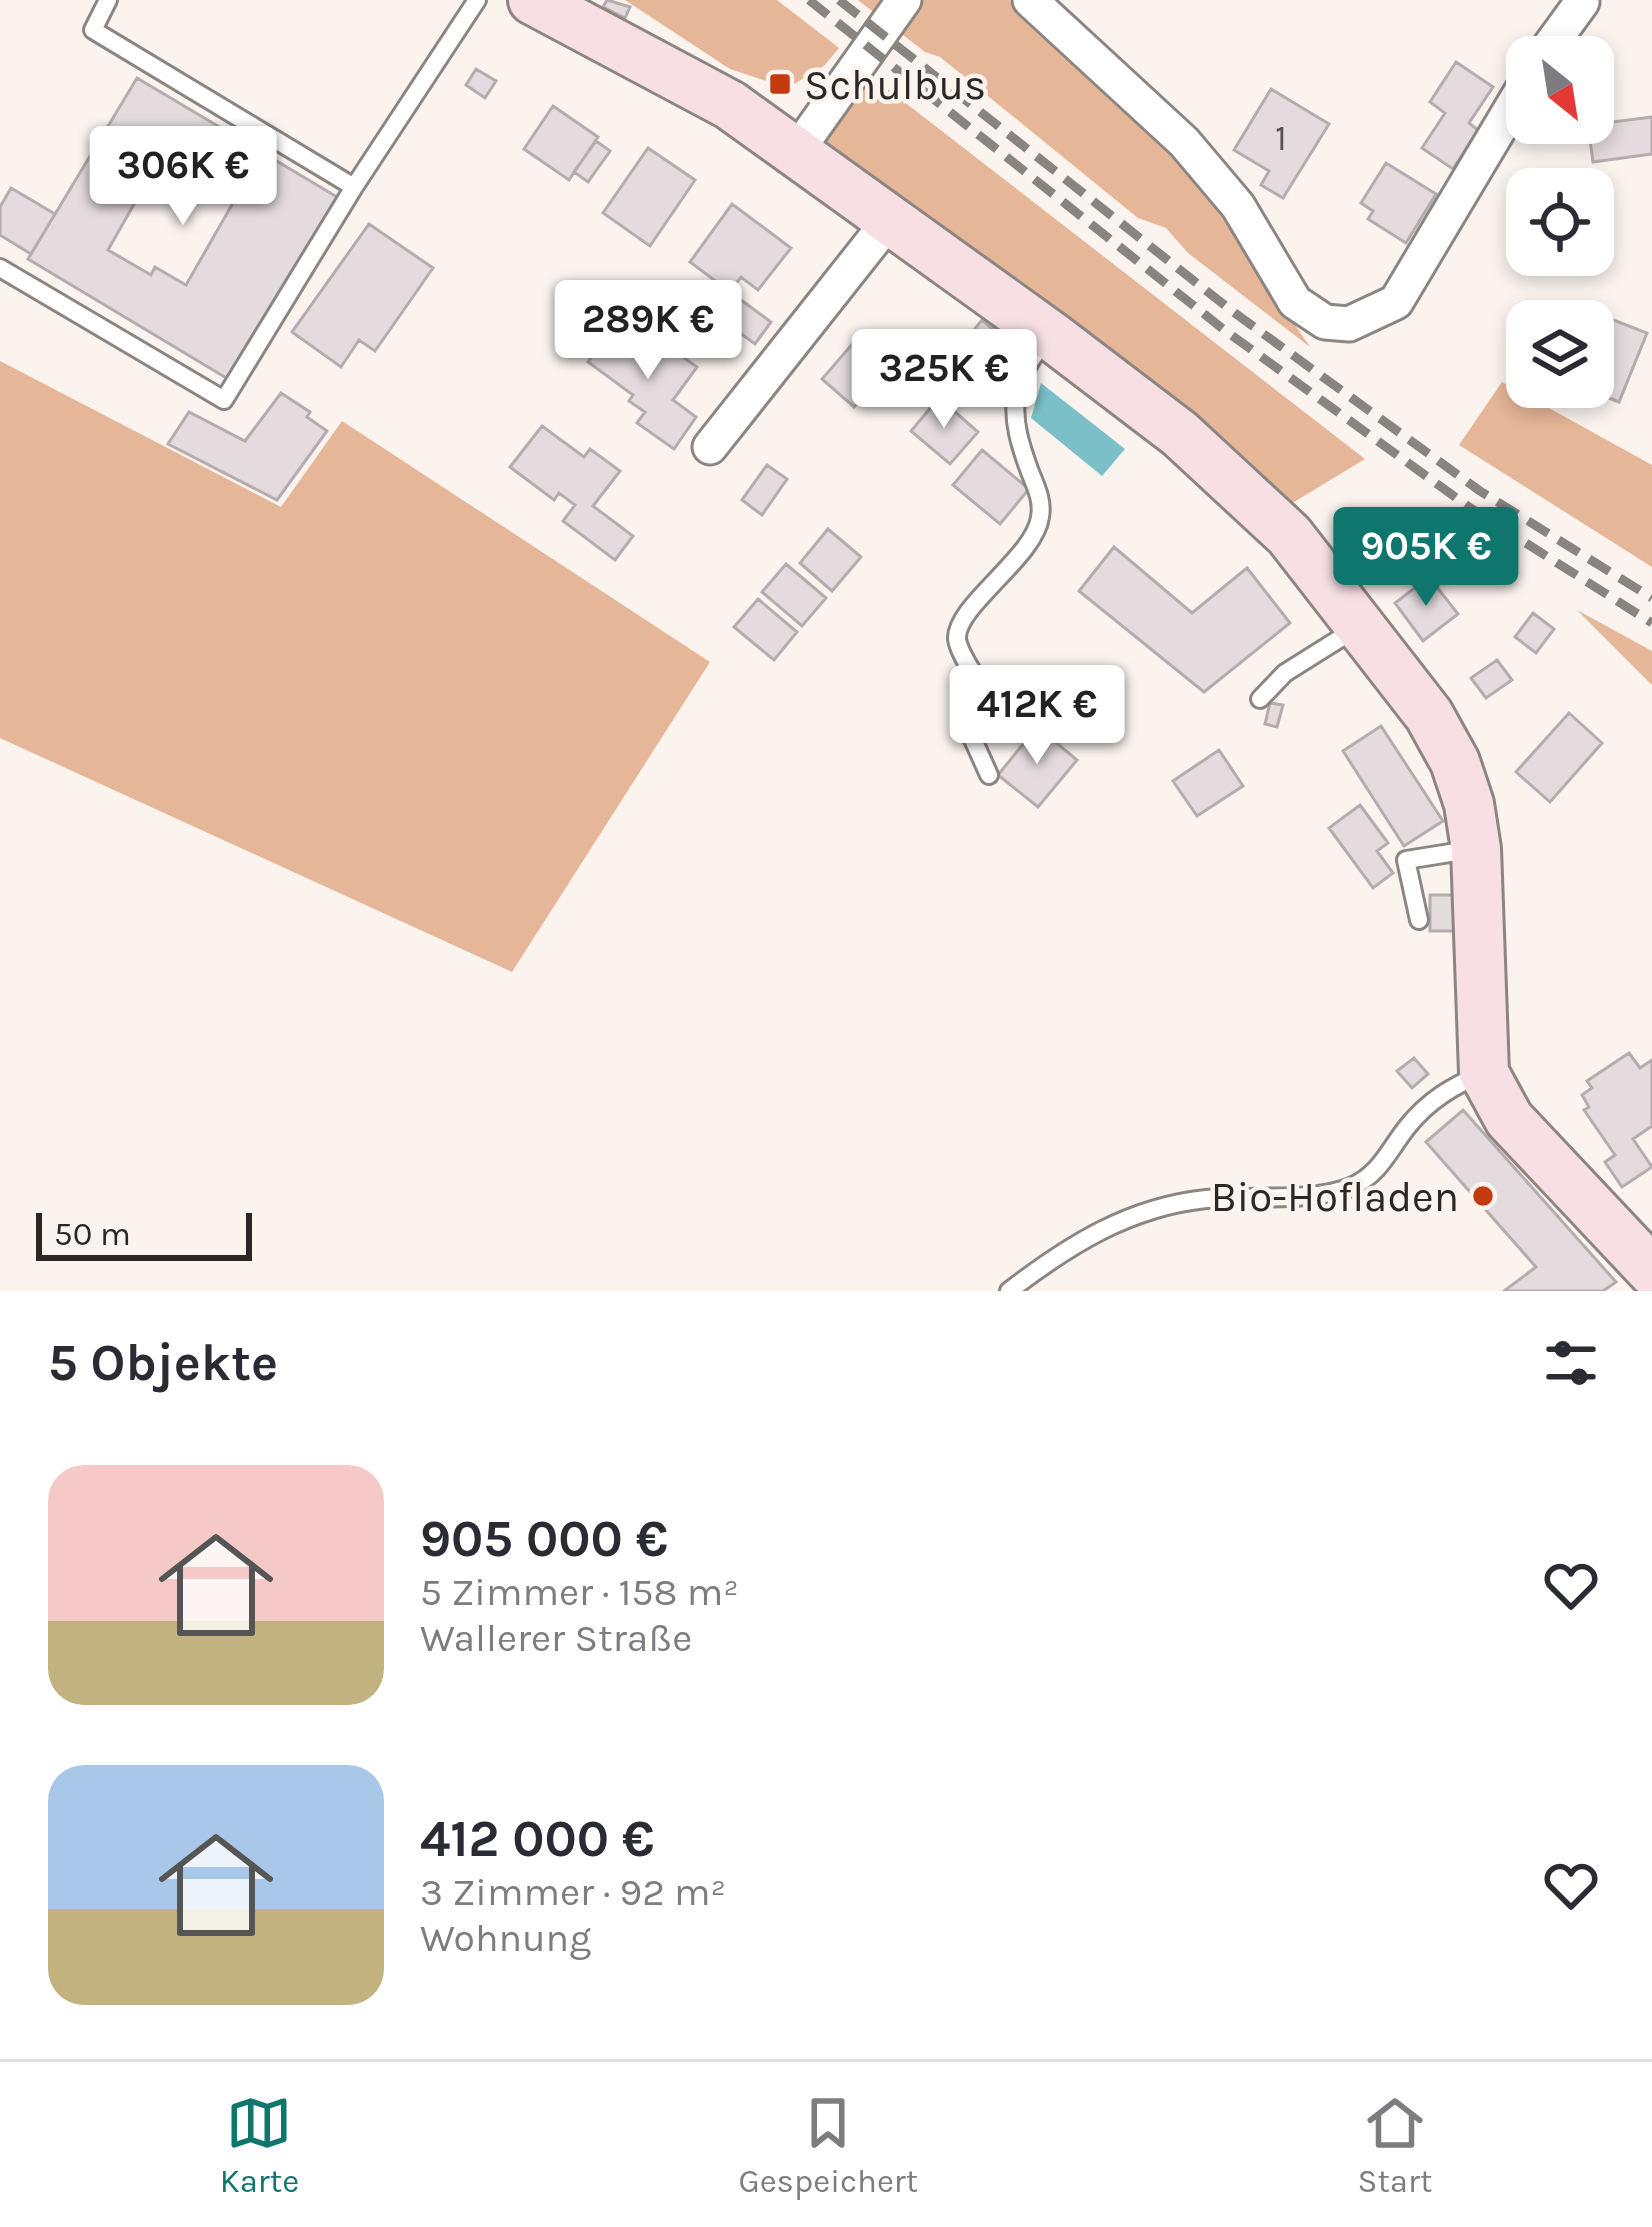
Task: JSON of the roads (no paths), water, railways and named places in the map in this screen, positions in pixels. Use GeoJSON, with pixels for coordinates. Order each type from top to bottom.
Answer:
{"type":"FeatureCollection","features":[{"type":"Feature","properties":{"kind":"street"},"geometry":{"type":"LineString","coordinates":[[533,0],[730,105],[1180,434],[1269,516],[1429,715],[1455,762],[1469,804],[1476,849],[1484,1073],[1509,1119],[1652,1271]]}},
{"type":"Feature","properties":{"kind":"street"},"geometry":{"type":"LineString","coordinates":[[796,152],[904,0]]}},
{"type":"Feature","properties":{"kind":"street"},"geometry":{"type":"LineString","coordinates":[[1030,0],[1184,142],[1238,206],[1295,302],[1325,322],[1349,324],[1396,302],[1506,117]]}},
{"type":"Feature","properties":{"kind":"street"},"geometry":{"type":"LineString","coordinates":[[1558,36],[1585,1]]}},
{"type":"Feature","properties":{"kind":"street"},"geometry":{"type":"LineString","coordinates":[[710,448],[888,222]]}},
{"type":"Feature","properties":{"kind":"lane"},"geometry":{"type":"LineString","coordinates":[[108,0],[93,30],[354,187]]}},
{"type":"Feature","properties":{"kind":"lane"},"geometry":{"type":"LineString","coordinates":[[0,268],[224,400],[354,187],[477,0]]}},
{"type":"Feature","properties":{"kind":"lane"},"geometry":{"type":"LineString","coordinates":[[989,775],[966,724],[983,689],[957,640],[961,622],[1026,546],[1040,520],[1040,497],[1016,434],[1013,393],[1049,335]]}},
{"type":"Feature","properties":{"kind":"lane"},"geometry":{"type":"LineString","coordinates":[[1260,699],[1285,673],[1361,626]]}},
{"type":"Feature","properties":{"kind":"lane"},"geometry":{"type":"LineString","coordinates":[[1418,920],[1406,860],[1476,849]]}},
{"type":"Feature","properties":{"kind":"lane"},"geometry":{"type":"LineString","coordinates":[[1009,1291],[1066,1247],[1135,1213],[1203,1199],[1348,1189],[1371,1175],[1437,1095],[1484,1073]]}},
{"type":"Feature","properties":{"kind":"water"},"geometry":{"type":"Polygon","coordinates":[[[1041,383],[1125,449],[1102,476],[1031,418],[1041,383]]]}},
{"type":"Feature","properties":{"kind":"railway"},"geometry":{"type":"LineString","coordinates":[[809,0],[1223,329],[1469,507],[1652,623]]}},
{"type":"Feature","properties":{"kind":"railway"},"geometry":{"type":"LineString","coordinates":[[839,0],[1232,311],[1480,491],[1652,598]]}},
{"type":"Feature","properties":{"kind":"place","name":"Schulbus"},"geometry":{"type":"Point","coordinates":[780,84]}},
{"type":"Feature","properties":{"kind":"place","name":"Bio-Hofladen"},"geometry":{"type":"Point","coordinates":[1483,1196]}}]}
